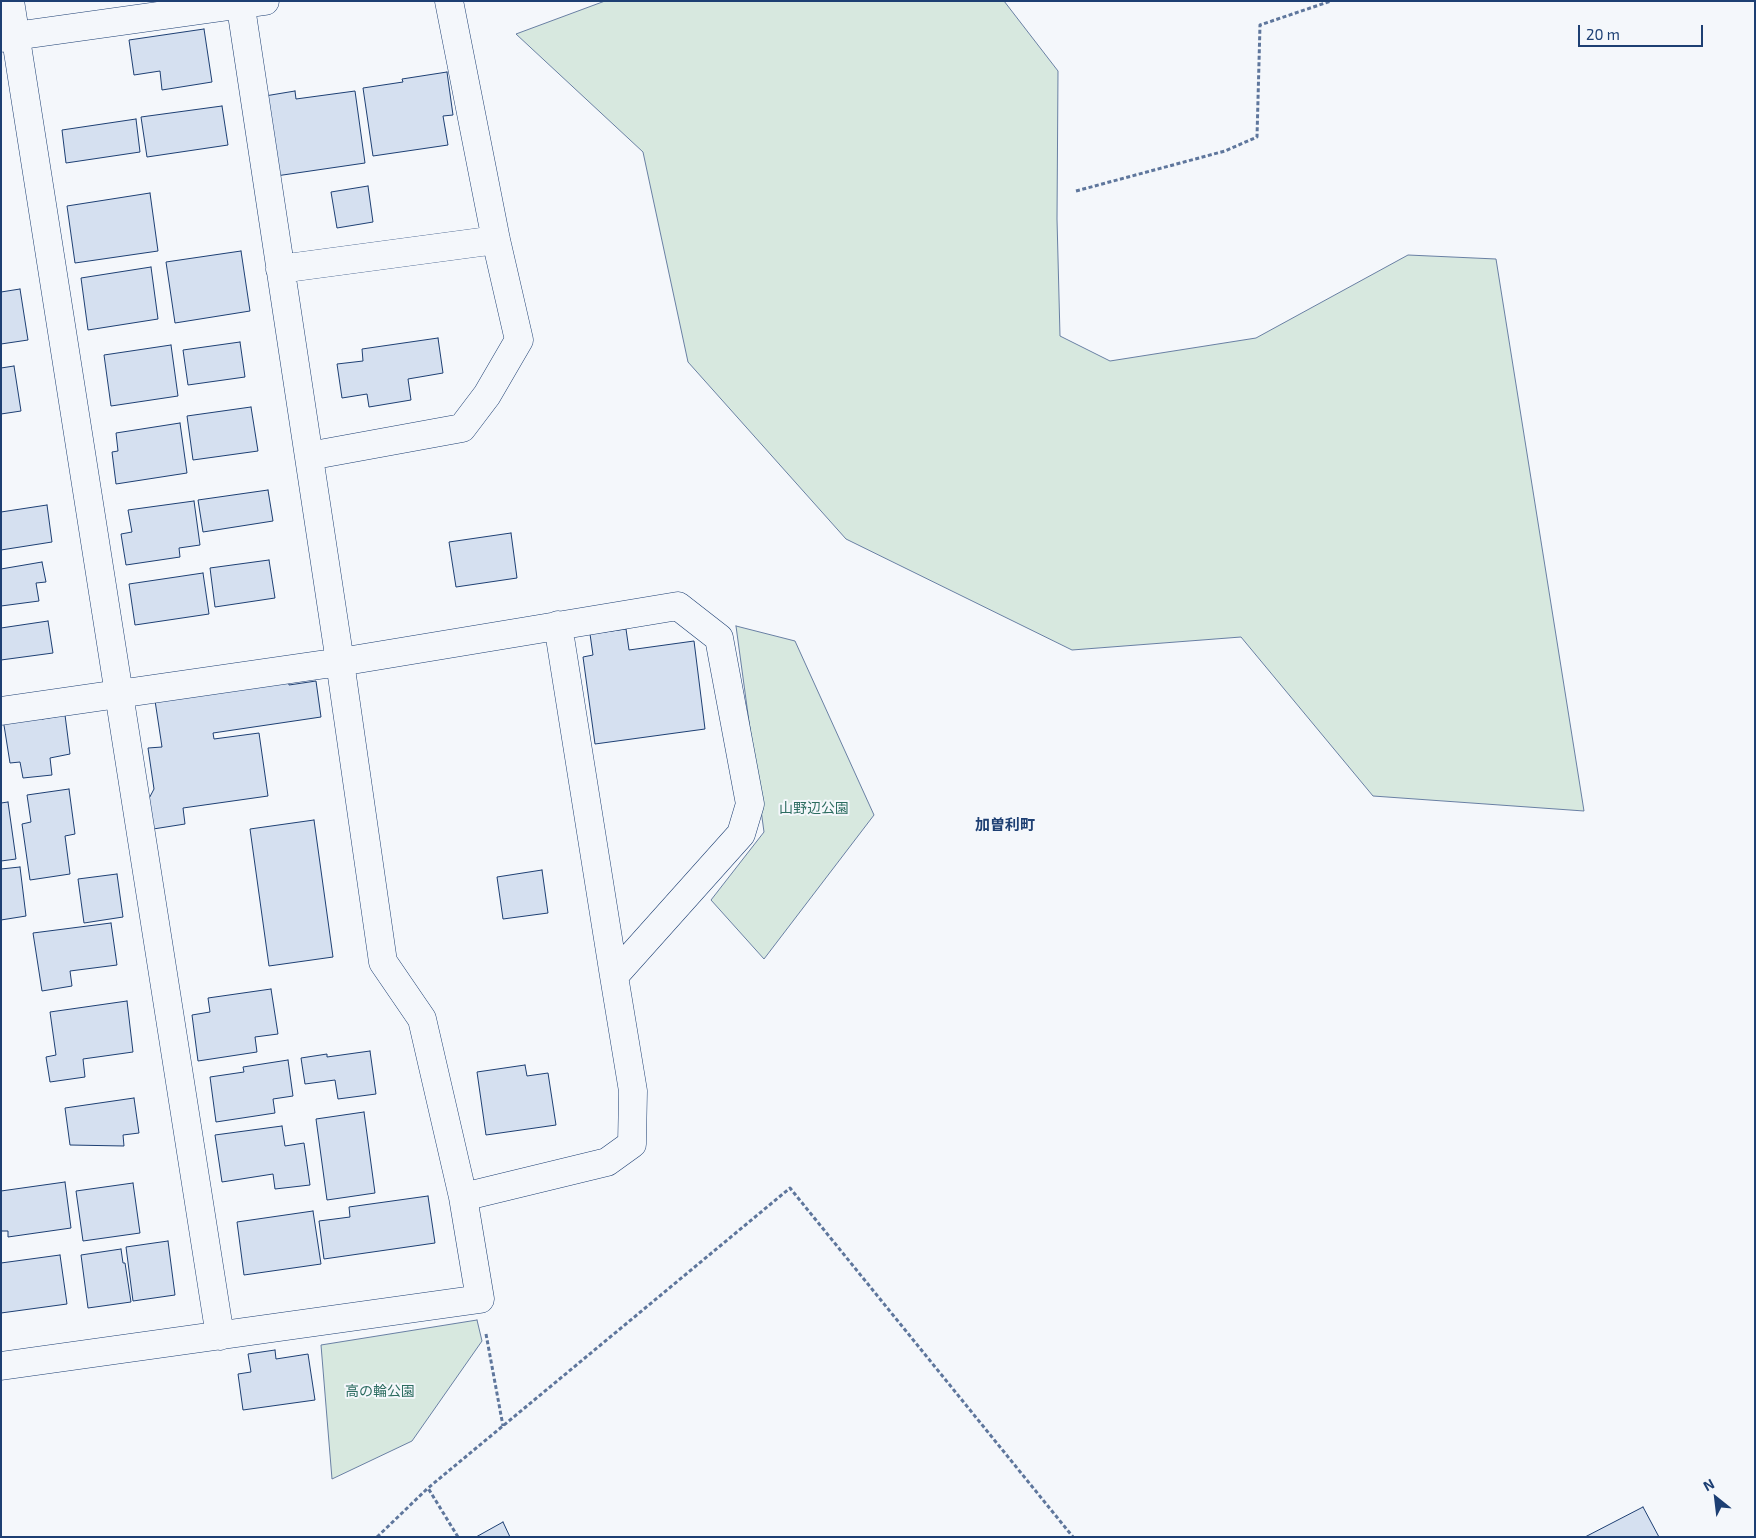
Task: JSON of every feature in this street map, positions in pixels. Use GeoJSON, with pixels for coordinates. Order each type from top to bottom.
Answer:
{"type":"FeatureCollection","features":[{"type":"Feature","properties":{"kind":"street"},"geometry":{"type":"LineString","coordinates":[[10,1],[8,38],[118,694],[220,1336]]}},
{"type":"Feature","properties":{"kind":"street"},"geometry":{"type":"LineString","coordinates":[[309,456],[462,428],[487,395],[519,340],[496,240],[449,1]]}},
{"type":"Feature","properties":{"kind":"street"},"geometry":{"type":"LineString","coordinates":[[1,1366],[480,1299],[463,1197],[422,1019],[382,962],[340,662],[280,269],[248,2],[8,38]]}},
{"type":"Feature","properties":{"kind":"street"},"geometry":{"type":"LineString","coordinates":[[280,269],[496,240]]}},
{"type":"Feature","properties":{"kind":"street"},"geometry":{"type":"LineString","coordinates":[[1,710],[340,662],[678,606],[719,638],[750,804],[741,834],[614,976]]}},
{"type":"Feature","properties":{"kind":"street"},"geometry":{"type":"LineString","coordinates":[[463,1197],[607,1162],[632,1144],[633,1091],[558,625]]}},
{"type":"Feature","properties":{"kind":"path"},"geometry":{"type":"LineString","coordinates":[[1076,191],[1226,151],[1257,137],[1260,25],[1331,1]]}},
{"type":"Feature","properties":{"kind":"path"},"geometry":{"type":"LineString","coordinates":[[377,1537],[428,1488],[790,1188],[1074,1537]]}},
{"type":"Feature","properties":{"kind":"path"},"geometry":{"type":"LineString","coordinates":[[480,1299],[503,1426]]}},
{"type":"Feature","properties":{"kind":"path"},"geometry":{"type":"LineString","coordinates":[[428,1488],[458,1537]]}},
{"type":"Feature","properties":{"kind":"green space"},"geometry":{"type":"Polygon","coordinates":[[[605,1],[1004,1],[1058,71],[1057,219],[1060,336],[1110,361],[1256,338],[1408,255],[1496,259],[1584,811],[1373,796],[1241,637],[1072,650],[846,539],[688,362],[643,152],[516,34],[605,1]]]}},
{"type":"Feature","properties":{"kind":"green space","name":"山野辺公園"},"geometry":{"type":"Polygon","coordinates":[[[736,626],[795,641],[874,815],[764,959],[711,900],[764,832],[736,626]]]}},
{"type":"Feature","properties":{"kind":"green space","name":"高の輪公園"},"geometry":{"type":"Polygon","coordinates":[[[477,1320],[482,1341],[412,1441],[332,1479],[321,1345],[477,1320]]]}},
{"type":"Feature","properties":{"kind":"building"},"geometry":{"type":"Polygon","coordinates":[[[204,29],[212,82],[162,90],[160,71],[134,75],[129,40],[204,29]]]}},
{"type":"Feature","properties":{"kind":"building"},"geometry":{"type":"Polygon","coordinates":[[[447,72],[453,115],[443,116],[448,145],[373,156],[363,88],[403,82],[402,79],[447,72]]]}},
{"type":"Feature","properties":{"kind":"building"},"geometry":{"type":"Polygon","coordinates":[[[295,91],[296,99],[355,91],[365,163],[276,176],[265,96],[295,91]]]}},
{"type":"Feature","properties":{"kind":"building"},"geometry":{"type":"Polygon","coordinates":[[[222,106],[228,145],[147,157],[141,117],[222,106]]]}},
{"type":"Feature","properties":{"kind":"building"},"geometry":{"type":"Polygon","coordinates":[[[136,119],[140,152],[66,163],[62,130],[136,119]]]}},
{"type":"Feature","properties":{"kind":"building"},"geometry":{"type":"Polygon","coordinates":[[[368,186],[373,222],[337,228],[331,192],[368,186]]]}},
{"type":"Feature","properties":{"kind":"building"},"geometry":{"type":"Polygon","coordinates":[[[150,193],[158,251],[75,263],[67,206],[150,193]]]}},
{"type":"Feature","properties":{"kind":"building"},"geometry":{"type":"Polygon","coordinates":[[[241,251],[250,311],[175,323],[166,262],[241,251]]]}},
{"type":"Feature","properties":{"kind":"building"},"geometry":{"type":"Polygon","coordinates":[[[151,267],[158,319],[88,330],[81,278],[151,267]]]}},
{"type":"Feature","properties":{"kind":"building"},"geometry":{"type":"Polygon","coordinates":[[[20,289],[28,340],[1,344],[1,292],[20,289]]]}},
{"type":"Feature","properties":{"kind":"building"},"geometry":{"type":"Polygon","coordinates":[[[438,338],[443,373],[408,379],[411,400],[369,407],[367,394],[342,398],[337,364],[363,361],[362,349],[438,338]]]}},
{"type":"Feature","properties":{"kind":"building"},"geometry":{"type":"Polygon","coordinates":[[[240,342],[245,377],[188,385],[183,350],[240,342]]]}},
{"type":"Feature","properties":{"kind":"building"},"geometry":{"type":"Polygon","coordinates":[[[171,345],[178,396],[111,406],[104,355],[171,345]]]}},
{"type":"Feature","properties":{"kind":"building"},"geometry":{"type":"Polygon","coordinates":[[[14,366],[21,411],[1,414],[1,368],[14,366]]]}},
{"type":"Feature","properties":{"kind":"building"},"geometry":{"type":"Polygon","coordinates":[[[251,407],[258,451],[193,460],[187,416],[251,407]]]}},
{"type":"Feature","properties":{"kind":"building"},"geometry":{"type":"Polygon","coordinates":[[[180,423],[187,473],[116,484],[112,452],[118,451],[116,433],[180,423]]]}},
{"type":"Feature","properties":{"kind":"building"},"geometry":{"type":"Polygon","coordinates":[[[268,490],[273,521],[203,532],[198,500],[268,490]]]}},
{"type":"Feature","properties":{"kind":"building"},"geometry":{"type":"Polygon","coordinates":[[[194,501],[200,545],[179,548],[180,557],[126,565],[121,534],[132,532],[128,510],[194,501]]]}},
{"type":"Feature","properties":{"kind":"building"},"geometry":{"type":"Polygon","coordinates":[[[47,505],[52,542],[1,550],[1,512],[47,505]]]}},
{"type":"Feature","properties":{"kind":"building"},"geometry":{"type":"Polygon","coordinates":[[[511,533],[517,578],[456,587],[449,542],[511,533]]]}},
{"type":"Feature","properties":{"kind":"building"},"geometry":{"type":"Polygon","coordinates":[[[269,560],[275,598],[215,607],[210,568],[269,560]]]}},
{"type":"Feature","properties":{"kind":"building"},"geometry":{"type":"Polygon","coordinates":[[[42,562],[46,582],[36,583],[39,601],[1,606],[1,569],[42,562]]]}},
{"type":"Feature","properties":{"kind":"building"},"geometry":{"type":"Polygon","coordinates":[[[203,573],[209,614],[135,625],[129,584],[203,573]]]}},
{"type":"Feature","properties":{"kind":"building"},"geometry":{"type":"Polygon","coordinates":[[[48,621],[53,653],[1,660],[1,628],[48,621]]]}},
{"type":"Feature","properties":{"kind":"building"},"geometry":{"type":"Polygon","coordinates":[[[626,629],[629,650],[694,641],[705,729],[595,744],[583,657],[593,655],[590,634],[626,629]]]}},
{"type":"Feature","properties":{"kind":"building"},"geometry":{"type":"Polygon","coordinates":[[[287,675],[289,685],[316,681],[321,717],[213,733],[214,739],[259,733],[268,796],[183,808],[185,824],[147,830],[144,808],[154,789],[148,748],[162,747],[154,694],[287,675]]]}},
{"type":"Feature","properties":{"kind":"building"},"geometry":{"type":"Polygon","coordinates":[[[41,714],[42,719],[65,715],[70,754],[50,758],[52,775],[23,778],[20,762],[10,763],[3,719],[41,714]]]}},
{"type":"Feature","properties":{"kind":"building"},"geometry":{"type":"Polygon","coordinates":[[[69,789],[75,834],[65,836],[70,874],[30,880],[22,824],[31,822],[27,795],[69,789]]]}},
{"type":"Feature","properties":{"kind":"building"},"geometry":{"type":"Polygon","coordinates":[[[8,802],[16,859],[1,861],[1,803],[8,802]]]}},
{"type":"Feature","properties":{"kind":"building"},"geometry":{"type":"Polygon","coordinates":[[[314,820],[333,957],[269,966],[250,829],[314,820]]]}},
{"type":"Feature","properties":{"kind":"building"},"geometry":{"type":"Polygon","coordinates":[[[20,867],[26,916],[1,920],[1,869],[20,867]]]}},
{"type":"Feature","properties":{"kind":"building"},"geometry":{"type":"Polygon","coordinates":[[[542,870],[548,913],[503,919],[497,877],[542,870]]]}},
{"type":"Feature","properties":{"kind":"building"},"geometry":{"type":"Polygon","coordinates":[[[117,874],[123,917],[84,923],[78,879],[117,874]]]}},
{"type":"Feature","properties":{"kind":"building"},"geometry":{"type":"Polygon","coordinates":[[[111,923],[117,965],[70,971],[72,986],[42,991],[33,933],[111,923]]]}},
{"type":"Feature","properties":{"kind":"building"},"geometry":{"type":"Polygon","coordinates":[[[271,989],[278,1034],[255,1037],[257,1052],[198,1061],[192,1015],[210,1012],[208,998],[271,989]]]}},
{"type":"Feature","properties":{"kind":"building"},"geometry":{"type":"Polygon","coordinates":[[[127,1001],[133,1052],[83,1059],[85,1077],[50,1082],[46,1057],[56,1055],[50,1012],[127,1001]]]}},
{"type":"Feature","properties":{"kind":"building"},"geometry":{"type":"Polygon","coordinates":[[[370,1051],[376,1094],[338,1099],[335,1080],[305,1084],[301,1058],[327,1054],[327,1057],[370,1051]]]}},
{"type":"Feature","properties":{"kind":"building"},"geometry":{"type":"Polygon","coordinates":[[[288,1060],[293,1096],[273,1099],[275,1113],[216,1122],[210,1077],[244,1072],[243,1067],[288,1060]]]}},
{"type":"Feature","properties":{"kind":"building"},"geometry":{"type":"Polygon","coordinates":[[[525,1065],[527,1076],[548,1073],[556,1125],[486,1135],[477,1072],[525,1065]]]}},
{"type":"Feature","properties":{"kind":"building"},"geometry":{"type":"Polygon","coordinates":[[[134,1098],[139,1133],[123,1135],[124,1146],[70,1145],[65,1108],[134,1098]]]}},
{"type":"Feature","properties":{"kind":"building"},"geometry":{"type":"Polygon","coordinates":[[[364,1112],[375,1193],[327,1200],[316,1119],[364,1112]]]}},
{"type":"Feature","properties":{"kind":"building"},"geometry":{"type":"Polygon","coordinates":[[[282,1126],[285,1146],[304,1143],[310,1185],[275,1189],[273,1174],[222,1182],[215,1135],[282,1126]]]}},
{"type":"Feature","properties":{"kind":"building"},"geometry":{"type":"Polygon","coordinates":[[[65,1182],[71,1228],[8,1237],[8,1231],[1,1231],[1,1191],[65,1182]]]}},
{"type":"Feature","properties":{"kind":"building"},"geometry":{"type":"Polygon","coordinates":[[[133,1183],[140,1233],[83,1241],[76,1191],[133,1183]]]}},
{"type":"Feature","properties":{"kind":"building"},"geometry":{"type":"Polygon","coordinates":[[[428,1196],[435,1243],[324,1259],[319,1221],[350,1217],[349,1207],[428,1196]]]}},
{"type":"Feature","properties":{"kind":"building"},"geometry":{"type":"Polygon","coordinates":[[[313,1211],[321,1264],[244,1275],[237,1222],[313,1211]]]}},
{"type":"Feature","properties":{"kind":"building"},"geometry":{"type":"Polygon","coordinates":[[[168,1241],[175,1295],[133,1301],[126,1247],[168,1241]]]}},
{"type":"Feature","properties":{"kind":"building"},"geometry":{"type":"Polygon","coordinates":[[[121,1249],[131,1302],[88,1308],[81,1255],[121,1249]]]}},
{"type":"Feature","properties":{"kind":"building"},"geometry":{"type":"Polygon","coordinates":[[[60,1255],[67,1304],[1,1313],[1,1263],[60,1255]]]}},
{"type":"Feature","properties":{"kind":"building"},"geometry":{"type":"Polygon","coordinates":[[[275,1350],[276,1359],[308,1354],[315,1400],[243,1410],[238,1374],[251,1372],[248,1354],[275,1350]]]}},
{"type":"Feature","properties":{"kind":"building"},"geometry":{"type":"Polygon","coordinates":[[[1643,1507],[1659,1537],[1585,1537],[1643,1507]]]}},
{"type":"Feature","properties":{"kind":"building"},"geometry":{"type":"Polygon","coordinates":[[[503,1522],[510,1537],[476,1537],[503,1522]]]}},
{"type":"Feature","properties":{"kind":"district","name":"加曽利町"},"geometry":{"type":"Point","coordinates":[1005,825]}}]}
